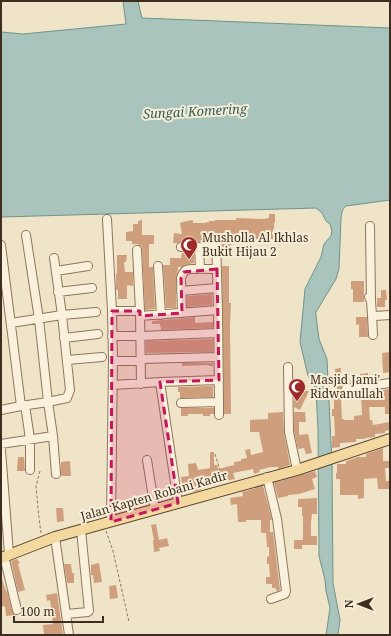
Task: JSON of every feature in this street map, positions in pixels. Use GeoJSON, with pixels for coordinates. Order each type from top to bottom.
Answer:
{"type":"FeatureCollection","features":[{"type":"Feature","properties":{"kind":"main road","name":"Jalan Kapten Robani Kadir"},"geometry":{"type":"LineString","coordinates":[[5,556],[55,537],[155,510],[267,477],[297,470],[337,456],[390,442]]}},
{"type":"Feature","properties":{"kind":"street"},"geometry":{"type":"LineString","coordinates":[[107,219],[113,361],[107,523]]}},
{"type":"Feature","properties":{"kind":"street"},"geometry":{"type":"LineString","coordinates":[[370,226],[373,335]]}},
{"type":"Feature","properties":{"kind":"street"},"geometry":{"type":"LineString","coordinates":[[26,235],[39,319],[56,474]]}},
{"type":"Feature","properties":{"kind":"street"},"geometry":{"type":"LineString","coordinates":[[216,238],[219,415]]}},
{"type":"Feature","properties":{"kind":"street"},"geometry":{"type":"LineString","coordinates":[[1,245],[23,406],[30,439],[30,470]]}},
{"type":"Feature","properties":{"kind":"street"},"geometry":{"type":"LineString","coordinates":[[181,247],[213,248]]}},
{"type":"Feature","properties":{"kind":"street"},"geometry":{"type":"LineString","coordinates":[[199,247],[200,269]]}},
{"type":"Feature","properties":{"kind":"street"},"geometry":{"type":"LineString","coordinates":[[137,250],[141,384]]}},
{"type":"Feature","properties":{"kind":"street"},"geometry":{"type":"LineString","coordinates":[[1,410],[64,399],[67,398],[69,393],[70,387],[62,315],[54,258]]}},
{"type":"Feature","properties":{"kind":"street"},"geometry":{"type":"LineString","coordinates":[[56,271],[88,266]]}},
{"type":"Feature","properties":{"kind":"street"},"geometry":{"type":"LineString","coordinates":[[158,266],[160,315]]}},
{"type":"Feature","properties":{"kind":"street"},"geometry":{"type":"LineString","coordinates":[[182,313],[181,291],[182,275],[184,272],[188,270],[217,269]]}},
{"type":"Feature","properties":{"kind":"street"},"geometry":{"type":"LineString","coordinates":[[58,292],[92,288]]}},
{"type":"Feature","properties":{"kind":"street"},"geometry":{"type":"LineString","coordinates":[[181,291],[217,288]]}},
{"type":"Feature","properties":{"kind":"street"},"geometry":{"type":"LineString","coordinates":[[365,292],[371,301]]}},
{"type":"Feature","properties":{"kind":"street"},"geometry":{"type":"LineString","coordinates":[[112,311],[160,315],[218,310]]}},
{"type":"Feature","properties":{"kind":"street"},"geometry":{"type":"LineString","coordinates":[[11,323],[62,315],[96,312]]}},
{"type":"Feature","properties":{"kind":"street"},"geometry":{"type":"LineString","coordinates":[[372,316],[390,315]]}},
{"type":"Feature","properties":{"kind":"street"},"geometry":{"type":"LineString","coordinates":[[112,336],[218,333]]}},
{"type":"Feature","properties":{"kind":"street"},"geometry":{"type":"LineString","coordinates":[[64,338],[98,334]]}},
{"type":"Feature","properties":{"kind":"street"},"geometry":{"type":"LineString","coordinates":[[67,360],[102,357]]}},
{"type":"Feature","properties":{"kind":"street"},"geometry":{"type":"LineString","coordinates":[[113,361],[218,357]]}},
{"type":"Feature","properties":{"kind":"street"},"geometry":{"type":"LineString","coordinates":[[288,367],[289,432],[297,470]]}},
{"type":"Feature","properties":{"kind":"street"},"geometry":{"type":"LineString","coordinates":[[113,385],[219,380]]}},
{"type":"Feature","properties":{"kind":"street"},"geometry":{"type":"LineString","coordinates":[[160,382],[178,503]]}},
{"type":"Feature","properties":{"kind":"street"},"geometry":{"type":"LineString","coordinates":[[346,389],[390,383]]}},
{"type":"Feature","properties":{"kind":"street"},"geometry":{"type":"LineString","coordinates":[[181,403],[219,402]]}},
{"type":"Feature","properties":{"kind":"street"},"geometry":{"type":"LineString","coordinates":[[1,444],[53,436]]}},
{"type":"Feature","properties":{"kind":"street"},"geometry":{"type":"LineString","coordinates":[[1,450],[5,556],[17,610]]}},
{"type":"Feature","properties":{"kind":"street"},"geometry":{"type":"LineString","coordinates":[[147,460],[155,510]]}},
{"type":"Feature","properties":{"kind":"street"},"geometry":{"type":"LineString","coordinates":[[267,477],[277,519],[286,591],[285,594],[271,598]]}},
{"type":"Feature","properties":{"kind":"street"},"geometry":{"type":"LineString","coordinates":[[66,614],[88,612],[89,610],[81,530]]}},
{"type":"Feature","properties":{"kind":"street"},"geometry":{"type":"LineString","coordinates":[[55,537],[69,635]]}},
{"type":"Feature","properties":{"kind":"path"},"geometry":{"type":"LineString","coordinates":[[215,454],[225,490]]}},
{"type":"Feature","properties":{"kind":"path"},"geometry":{"type":"LineString","coordinates":[[40,471],[36,486],[42,542]]}},
{"type":"Feature","properties":{"kind":"path"},"geometry":{"type":"LineString","coordinates":[[107,523],[129,622]]}},
{"type":"Feature","properties":{"kind":"highlighted area"},"geometry":{"type":"Polygon","coordinates":[[[217,269],[219,380],[160,382],[178,503],[111,522],[112,311],[140,311],[140,316],[182,313],[181,278],[184,272],[217,269]]]}},
{"type":"Feature","properties":{"kind":"water","name":"Sungai Komering"},"geometry":{"type":"Polygon","coordinates":[[[123,1],[138,1],[142,18],[390,28],[390,200],[346,206],[342,211],[339,269],[336,279],[316,312],[319,339],[327,359],[332,464],[333,583],[340,620],[338,635],[326,635],[330,608],[319,556],[318,429],[316,390],[312,380],[308,376],[300,342],[305,289],[321,257],[324,244],[331,236],[332,231],[330,224],[326,221],[322,213],[316,208],[1,217],[1,32],[23,34],[126,24],[123,1]]]}},
{"type":"Feature","properties":{"kind":"building"},"geometry":{"type":"Polygon","coordinates":[[[269,214],[275,214],[273,239],[247,239],[247,236],[231,236],[231,254],[222,254],[221,237],[216,233],[211,235],[211,242],[173,243],[174,233],[182,234],[180,223],[193,220],[193,223],[204,223],[215,220],[236,220],[236,218],[264,219],[269,218],[269,214]]]}},
{"type":"Feature","properties":{"kind":"building"},"geometry":{"type":"Polygon","coordinates":[[[142,220],[142,235],[154,235],[154,244],[149,244],[149,267],[153,267],[155,309],[145,310],[142,247],[138,244],[132,244],[132,241],[126,241],[126,232],[133,231],[133,224],[138,224],[138,221],[142,220]]]}},
{"type":"Feature","properties":{"kind":"building"},"geometry":{"type":"Polygon","coordinates":[[[182,253],[194,255],[194,263],[178,267],[176,278],[176,308],[166,308],[163,265],[170,265],[170,258],[181,258],[182,253]]]}},
{"type":"Feature","properties":{"kind":"building"},"geometry":{"type":"Polygon","coordinates":[[[117,255],[127,255],[126,262],[124,262],[125,272],[133,272],[133,286],[127,285],[127,299],[118,299],[118,290],[116,290],[117,255]]]}},
{"type":"Feature","properties":{"kind":"building"},"geometry":{"type":"Polygon","coordinates":[[[222,266],[229,266],[229,303],[231,303],[231,414],[224,414],[222,266]]]}},
{"type":"Feature","properties":{"kind":"building"},"geometry":{"type":"Polygon","coordinates":[[[351,281],[364,281],[364,302],[353,302],[353,289],[351,289],[351,281]]]}},
{"type":"Feature","properties":{"kind":"building"},"geometry":{"type":"Polygon","coordinates":[[[381,290],[386,290],[387,300],[385,300],[385,307],[377,307],[377,298],[381,298],[381,290]]]}},
{"type":"Feature","properties":{"kind":"building"},"geometry":{"type":"Polygon","coordinates":[[[212,294],[212,305],[187,307],[187,296],[212,294]]]}},
{"type":"Feature","properties":{"kind":"building"},"geometry":{"type":"Polygon","coordinates":[[[195,317],[195,323],[213,322],[213,328],[161,330],[160,324],[152,324],[152,321],[195,317]]]}},
{"type":"Feature","properties":{"kind":"building"},"geometry":{"type":"Polygon","coordinates":[[[356,317],[367,317],[368,337],[359,337],[359,324],[356,325],[356,317]]]}},
{"type":"Feature","properties":{"kind":"building"},"geometry":{"type":"Polygon","coordinates":[[[213,339],[213,352],[146,353],[146,341],[213,339]]]}},
{"type":"Feature","properties":{"kind":"building"},"geometry":{"type":"Polygon","coordinates":[[[390,352],[390,372],[383,373],[382,353],[390,352]]]}},
{"type":"Feature","properties":{"kind":"building"},"geometry":{"type":"Polygon","coordinates":[[[182,363],[213,363],[213,366],[182,366],[182,363]]]}},
{"type":"Feature","properties":{"kind":"building"},"geometry":{"type":"Polygon","coordinates":[[[341,368],[341,383],[360,379],[360,374],[368,373],[368,380],[345,384],[342,385],[341,389],[337,389],[335,369],[341,368]]]}},
{"type":"Feature","properties":{"kind":"building"},"geometry":{"type":"Polygon","coordinates":[[[213,386],[213,397],[180,398],[180,392],[178,392],[178,387],[213,386]]]}},
{"type":"Feature","properties":{"kind":"building"},"geometry":{"type":"Polygon","coordinates":[[[390,389],[390,414],[385,414],[385,407],[369,407],[370,420],[372,420],[373,425],[390,422],[390,430],[385,431],[385,433],[375,434],[375,437],[356,439],[356,442],[340,443],[340,447],[332,448],[332,436],[335,436],[334,416],[332,416],[332,409],[334,409],[334,398],[341,398],[342,419],[354,420],[354,416],[362,415],[361,395],[355,396],[355,393],[390,389]]]}},
{"type":"Feature","properties":{"kind":"building"},"geometry":{"type":"Polygon","coordinates":[[[296,391],[309,391],[300,410],[294,407],[294,395],[296,391]]]}},
{"type":"Feature","properties":{"kind":"building"},"geometry":{"type":"Polygon","coordinates":[[[181,408],[214,408],[214,414],[210,414],[210,416],[203,416],[203,414],[188,414],[188,416],[181,416],[181,408]]]}},
{"type":"Feature","properties":{"kind":"building"},"geometry":{"type":"Polygon","coordinates":[[[283,412],[284,433],[290,465],[278,469],[278,467],[271,467],[259,470],[260,472],[254,474],[253,469],[233,473],[235,479],[200,487],[201,490],[193,492],[192,489],[183,491],[181,477],[189,476],[188,464],[196,463],[198,470],[210,468],[210,452],[214,452],[214,465],[217,465],[218,469],[234,465],[234,462],[247,458],[245,450],[250,449],[251,455],[263,452],[259,432],[250,432],[250,420],[268,419],[268,413],[283,412]]]}},
{"type":"Feature","properties":{"kind":"building"},"geometry":{"type":"Polygon","coordinates":[[[294,412],[305,412],[306,422],[299,422],[299,435],[308,434],[312,453],[306,454],[304,448],[298,449],[294,431],[294,412]]]}},
{"type":"Feature","properties":{"kind":"building"},"geometry":{"type":"Polygon","coordinates":[[[383,448],[383,461],[390,461],[390,468],[385,468],[386,481],[390,481],[390,489],[378,489],[377,478],[364,479],[364,498],[358,499],[358,495],[340,495],[340,479],[336,479],[337,464],[346,464],[346,461],[357,457],[366,457],[366,454],[383,448]]]}},
{"type":"Feature","properties":{"kind":"building"},"geometry":{"type":"Polygon","coordinates":[[[18,457],[24,457],[25,471],[17,471],[18,457]]]}},
{"type":"Feature","properties":{"kind":"building"},"geometry":{"type":"Polygon","coordinates":[[[70,461],[71,476],[61,476],[61,462],[70,461]]]}},
{"type":"Feature","properties":{"kind":"building"},"geometry":{"type":"Polygon","coordinates":[[[315,471],[317,477],[312,479],[315,489],[278,498],[274,483],[315,471]]]}},
{"type":"Feature","properties":{"kind":"building"},"geometry":{"type":"Polygon","coordinates":[[[263,486],[272,520],[270,520],[270,532],[273,532],[280,590],[276,591],[276,588],[272,588],[272,584],[266,584],[266,577],[270,577],[269,564],[267,564],[269,547],[267,547],[266,533],[261,533],[261,520],[246,520],[246,522],[238,522],[237,504],[231,505],[230,498],[243,496],[242,492],[263,486]]]}},
{"type":"Feature","properties":{"kind":"building"},"geometry":{"type":"Polygon","coordinates":[[[317,498],[317,514],[312,514],[311,536],[317,536],[317,545],[302,545],[302,549],[294,549],[294,540],[303,540],[302,507],[298,507],[298,499],[317,498]]]}},
{"type":"Feature","properties":{"kind":"building"},"geometry":{"type":"Polygon","coordinates":[[[56,508],[63,508],[64,521],[57,522],[56,508]]]}},
{"type":"Feature","properties":{"kind":"building"},"geometry":{"type":"Polygon","coordinates":[[[156,524],[159,540],[167,538],[169,546],[159,548],[160,551],[154,552],[154,540],[151,525],[156,524]]]}},
{"type":"Feature","properties":{"kind":"building"},"geometry":{"type":"Polygon","coordinates":[[[17,559],[20,563],[18,564],[25,590],[18,592],[11,561],[17,559]]]}},
{"type":"Feature","properties":{"kind":"building"},"geometry":{"type":"Polygon","coordinates":[[[99,563],[102,582],[94,583],[93,575],[91,575],[91,565],[99,563]]]}},
{"type":"Feature","properties":{"kind":"building"},"geometry":{"type":"Polygon","coordinates":[[[64,564],[71,564],[72,573],[74,573],[74,583],[67,583],[64,564]]]}},
{"type":"Feature","properties":{"kind":"building"},"geometry":{"type":"Polygon","coordinates":[[[1,579],[7,591],[12,611],[15,615],[6,616],[5,606],[1,607],[1,579]]]}},
{"type":"Feature","properties":{"kind":"building"},"geometry":{"type":"Polygon","coordinates":[[[116,585],[118,598],[110,599],[109,586],[116,585]]]}},
{"type":"Feature","properties":{"kind":"building"},"geometry":{"type":"Polygon","coordinates":[[[57,593],[63,635],[44,635],[43,625],[53,624],[50,600],[47,601],[46,595],[57,593]]]}},
{"type":"Feature","properties":{"kind":"place","name":"Musholla Al Ikhlas Bukit Hijau 2"},"geometry":{"type":"Point","coordinates":[189,260]}},
{"type":"Feature","properties":{"kind":"place","name":"Masjid Jami' Ridwanullah"},"geometry":{"type":"Point","coordinates":[297,402]}}]}
